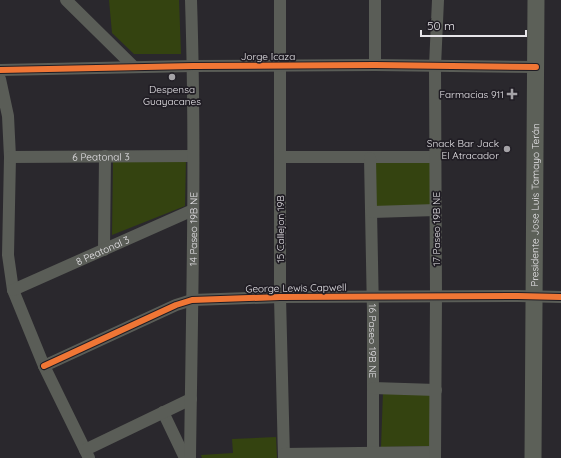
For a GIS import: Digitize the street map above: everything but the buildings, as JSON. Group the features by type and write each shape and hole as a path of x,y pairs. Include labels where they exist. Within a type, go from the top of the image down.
{"main road":[{"name":"Presidente Jose Luis Tamayo Terán","path":"533,458 536,0"}],"street":[{"path":"66,0 134,68"},
{"name":"14 Paseo 19B NE","path":"190,0 193,66 190,458"},
{"name":"15 Callejon 19B","path":"280,0 280,297 284,456"},
{"path":"375,0 375,65"},
{"name":"17 Paseo 19B NE","path":"435,455 435,66 438,0"},
{"name":"Jorge Icaza","path":"0,70 193,66 375,65 536,67"},
{"path":"0,79 8,116 10,157 4,257 13,290 44,366 87,454 163,412 191,399"},
{"path":"104,250 105,156"},
{"name":"6 Peatonal 3","path":"10,157 193,156"},
{"path":"280,157 436,157"},
{"name":"16 Paseo 19B NE","path":"370,158 373,297 372,451"},
{"name":"8 Peatonal 3","path":"13,290 193,210"},
{"path":"372,212 436,210"},
{"name":"George Lewis Capwell","path":"44,366 176,304 192,300 280,297 561,297"},
{"path":"373,388 436,390"},
{"path":"163,412 185,458"},
{"path":"284,456 372,451 435,455"}],"green space":[{"path":"109,0 179,0 181,54 134,54 112,33"},
{"path":"436,157 436,210 372,212 370,158"},
{"path":"186,159 185,206 112,235 113,161"},
{"path":"383,392 432,395 430,446 381,447"},
{"path":"276,437 277,458 202,458 201,455 233,453 232,439"}],"cycle path":[{"path":"0,70 193,66 375,65 536,67"},
{"path":"44,366 176,305 192,300 280,297 561,297"}],"place":[{"name":"Despensa Guayacanes","path":"172,77"},
{"name":"Farmacias 911","path":"512,94"},
{"name":"Snack Bar Jack El Atracador","path":"507,149"}]}
